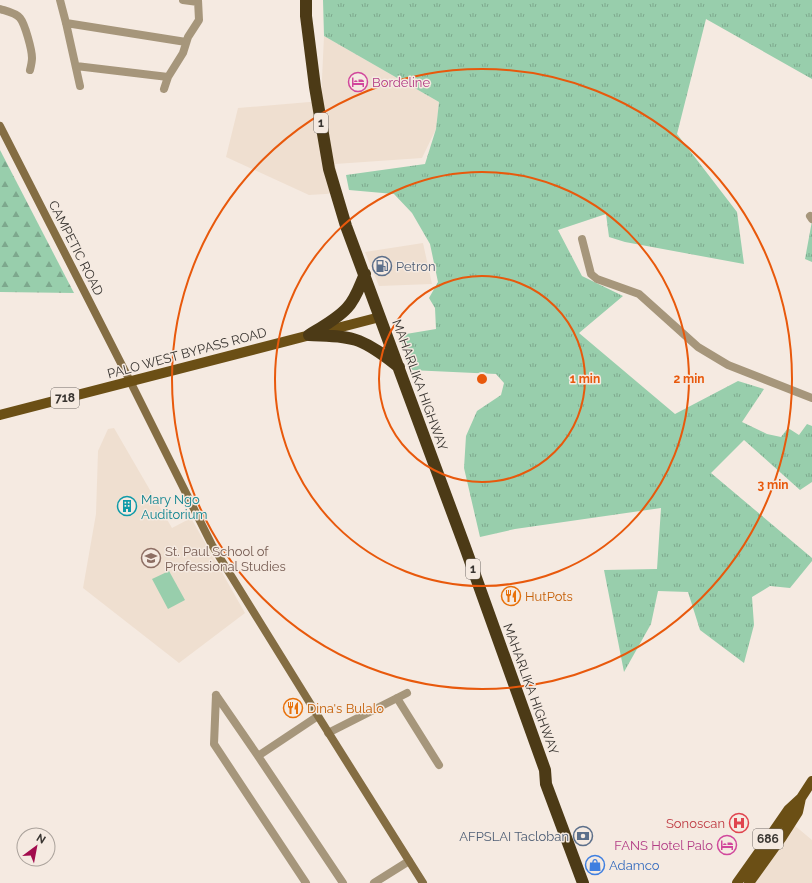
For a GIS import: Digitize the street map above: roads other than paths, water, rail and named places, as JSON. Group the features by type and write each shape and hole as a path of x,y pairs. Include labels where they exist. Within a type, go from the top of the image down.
{"highway":[{"name":"MAHARLIKA HIGHWAY","path":"306,0 306,16 315,87 329,169 346,226 468,555 545,770 552,782 589,883"},
{"path":"309,335 348,308 358,291 365,274"},
{"path":"309,335 341,337 360,341 378,350 399,367"},
{"name":"MAHARLIKA HIGHWAY","path":"545,770 546,784 583,883"}],"main road":[{"name":"PALO WEST BYPASS ROAD","path":"0,416 380,317"},
{"name":"686","path":"737,883 788,810 801,798 812,781"},
{"name":"686","path":"749,883 798,812 801,798"}],"street":[{"path":"60,0 80,86"},
{"path":"164,89 168,77 183,53 188,37 199,20 198,1 183,0"},
{"path":"0,9 20,18 24,26 31,52 32,60 30,70"},
{"path":"66,23 186,42"},
{"path":"76,66 168,77"},
{"name":"CAMPETIC ROAD","path":"0,126 212,545 423,883"},
{"path":"582,239 591,274 597,280 638,294 698,347 728,365 812,398"},
{"path":"328,733 407,693"},
{"path":"306,883 214,744 216,695 343,883"},
{"path":"396,698 439,765"},
{"path":"258,756 318,716"},
{"path":"374,883 409,860"}],"place":[{"name":"Bordeline","path":"358,82"},
{"name":"Petron","path":"382,266"},
{"name":"Mary Ngo Auditorium","path":"127,506"},
{"name":"St. Paul School of Professional Studies","path":"151,558"},
{"name":"HutPots","path":"511,596"},
{"name":"Dina's Bulalo","path":"293,708"},
{"name":"Sonoscan","path":"739,823"},
{"name":"AFPSLAI Tacloban","path":"583,836"},
{"name":"FANS Hotel Palo","path":"727,845"},
{"name":"Adamco","path":"595,865"}]}
